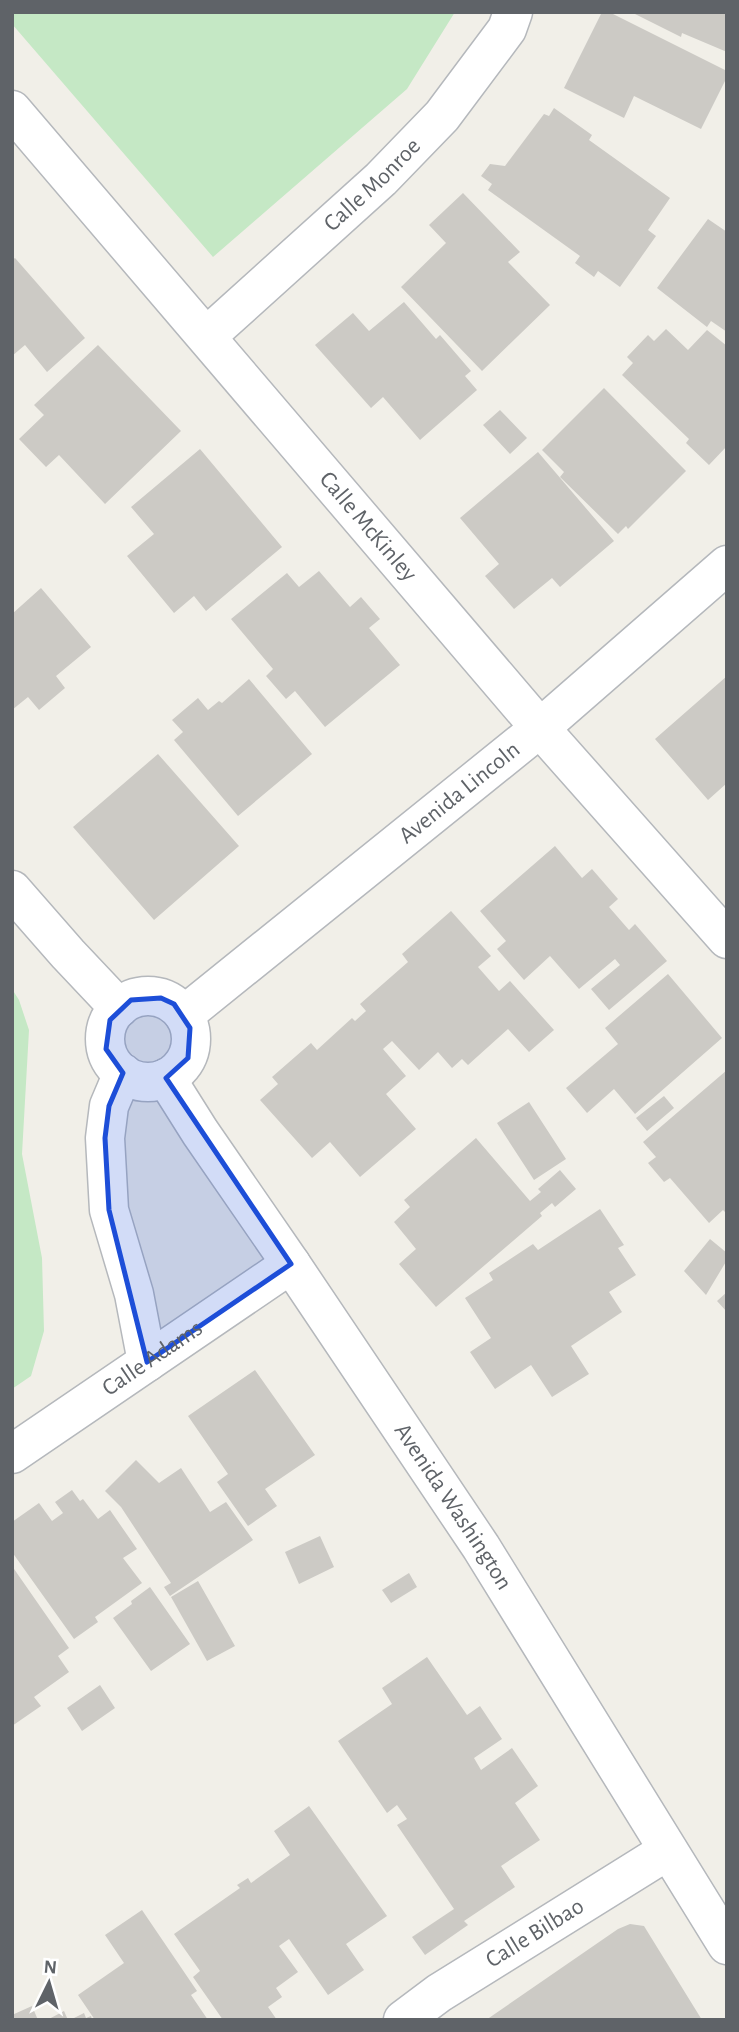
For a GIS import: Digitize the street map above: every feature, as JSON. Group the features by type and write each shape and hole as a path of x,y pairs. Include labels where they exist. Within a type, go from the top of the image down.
{"street":[{"name":"Calle Monroe","path":"207,336 381,179 442,116 507,29 513,12"},
{"name":"Calle McKinley","path":"12,110 540,729 727,939"},
{"name":"Avenida Lincoln","path":"184,1015 540,729 727,565"},
{"path":"12,890 119,1008"},
{"path":"146,996 161,998 174,1004 184,1015 190,1028 190,1051 178,1070 166,1078 136,1080 123,1073 112,1062 106,1049 110,1020 119,1008 131,1000 146,996"},
{"path":"123,1073 109,1106 105,1138 109,1210 134,1294 147,1362"},
{"name":"Avenida Washington","path":"166,1078 481,1547 727,1945"},
{"name":"Calle Adams","path":"12,1454 291,1264"},
{"name":"Calle Bilbao","path":"403,2020 439,1993 667,1851"}],"highlighted area":[{"path":"161,998 174,1004 190,1028 188,1058 166,1078 291,1264 147,1362 109,1210 105,1138 109,1106 123,1073 106,1049 110,1020 131,1000"}],"green space":[{"path":"12,12 455,12 407,89 213,257 12,24"},
{"path":"12,989 19,1000 29,1030 22,1154 42,1258 44,1331 31,1376 12,1389"}],"building":[{"path":"602,12 609,12 727,71 727,77 701,129 634,96 624,118 564,88"},
{"path":"631,12 722,12 727,15 727,52 682,33 681,37"},
{"path":"554,108 592,135 589,140 670,198 648,230 656,236 620,287 598,271 594,277 575,263 580,256 488,190 492,184 481,176 490,164 505,166 544,114 549,116"},
{"path":"463,193 520,252 508,262 550,305 482,371 401,287 446,243 429,225"},
{"path":"708,219 727,232 727,332 711,321 707,327 657,288"},
{"path":"15,258 85,338 47,372 25,345 12,356 12,260"},
{"path":"404,302 436,339 440,335 471,371 465,376 477,390 420,440 383,397 371,408 315,345 353,313 369,331"},
{"path":"666,329 688,350 707,330 727,346 727,446 709,465 686,443 689,439 622,375 633,363 627,357 648,335 654,341"},
{"path":"98,345 181,431 105,504 59,455 46,467 19,439 44,415 34,405"},
{"path":"604,388 686,471 628,529 626,526 618,534 560,477 564,472 542,450"},
{"path":"500,410 527,438 510,454 483,425"},
{"path":"200,449 282,547 206,611 194,596 174,613 127,556 154,534 131,507"},
{"path":"538,452 614,541 560,587 552,578 514,609 485,576 499,564 460,518"},
{"path":"319,571 350,607 361,597 380,619 369,628 400,665 325,727 295,691 286,699 266,676 273,669 231,619 287,573 299,587"},
{"path":"41,588 91,647 56,676 65,688 39,710 28,697 12,710 12,614"},
{"path":"727,676 727,783 708,800 655,739"},
{"path":"249,679 312,754 238,816 174,740 183,732 172,720 198,698 208,710 219,701 222,703"},
{"path":"158,754 239,846 154,920 73,827"},
{"path":"555,846 582,878 592,869 618,899 609,907 629,930 635,924 667,961 609,1010 591,989 620,965 615,959 579,989 550,956 524,980 497,949 506,941 480,911"},
{"path":"451,911 491,956 478,967 499,991 510,981 554,1030 529,1052 508,1029 468,1065 462,1059 452,1068 438,1052 419,1070 392,1041 383,1049 406,1076 386,1094 416,1129 360,1177 330,1142 312,1158 260,1100 278,1084 272,1077 311,1043 317,1050 352,1018 355,1021 366,1011 360,1004 408,962 402,954"},
{"path":"668,974 722,1038 635,1114 614,1089 587,1113 566,1088 618,1044 605,1028"},
{"path":"727,1070 727,1214 723,1210 709,1223 670,1178 664,1182 648,1163 656,1157 643,1142"},
{"path":"664,1096 674,1108 647,1131 636,1118"},
{"path":"529,1102 566,1159 534,1180 497,1123"},
{"path":"476,1138 530,1201 541,1192 538,1189 560,1170 576,1189 555,1207 552,1203 540,1213 542,1216 436,1307 399,1264 416,1249 394,1222 410,1207 404,1200"},
{"path":"600,1209 624,1245 618,1248 636,1275 609,1292 622,1312 571,1346 589,1374 552,1397 531,1365 495,1389 470,1352 491,1338 465,1298 493,1280 489,1273 533,1244 538,1250"},
{"path":"710,1239 727,1253 727,1260 706,1295 684,1271"},
{"path":"727,1292 727,1312 717,1301"},
{"path":"255,1370 315,1455 265,1489 277,1506 248,1526 217,1482 228,1474 188,1416"},
{"path":"136,1460 159,1483 181,1468 210,1512 226,1502 253,1540 170,1596 164,1587 171,1583 121,1507 105,1491"},
{"path":"72,1490 80,1501 83,1499 98,1519 110,1510 137,1549 123,1558 142,1583 95,1617 98,1622 74,1639 12,1552 12,1522 39,1503 52,1521 63,1513 55,1502"},
{"path":"320,1536 334,1567 299,1584 285,1552"},
{"path":"12,1566 69,1648 58,1656 69,1672 34,1697 41,1706 12,1726"},
{"path":"409,1573 417,1587 391,1603 382,1590"},
{"path":"198,1581 235,1646 207,1661 171,1597"},
{"path":"150,1587 190,1644 151,1671 113,1618"},
{"path":"427,1657 467,1715 480,1706 502,1739 474,1758 481,1770 512,1748 538,1786 515,1803 540,1840 501,1866 515,1887 464,1921 468,1925 425,1955 412,1937 454,1909 397,1825 407,1819 397,1805 387,1813 338,1741 392,1704 382,1688"},
{"path":"100,1685 115,1708 82,1731 67,1708"},
{"path":"309,1806 387,1916 346,1944 364,1970 328,1995 289,1939 279,1946 298,1972 276,1988 282,1997 268,2007 277,2020 223,2020 193,1977 200,1971 174,1934 240,1888 237,1885 248,1878 251,1883 290,1855 274,1831"},
{"path":"142,1910 197,1991 191,1995 208,2020 95,2020 78,1995 124,1963 105,1935"},
{"path":"630,1924 644,1926 702,2020 486,2020 618,1929"},
{"path":"32,2006 38,2020 12,2020 12,2015"},
{"path":"64,2011 68,2020 47,2020"},
{"path":"84,2013 86,2018 91,2016 92,2020 70,2020"}]}
